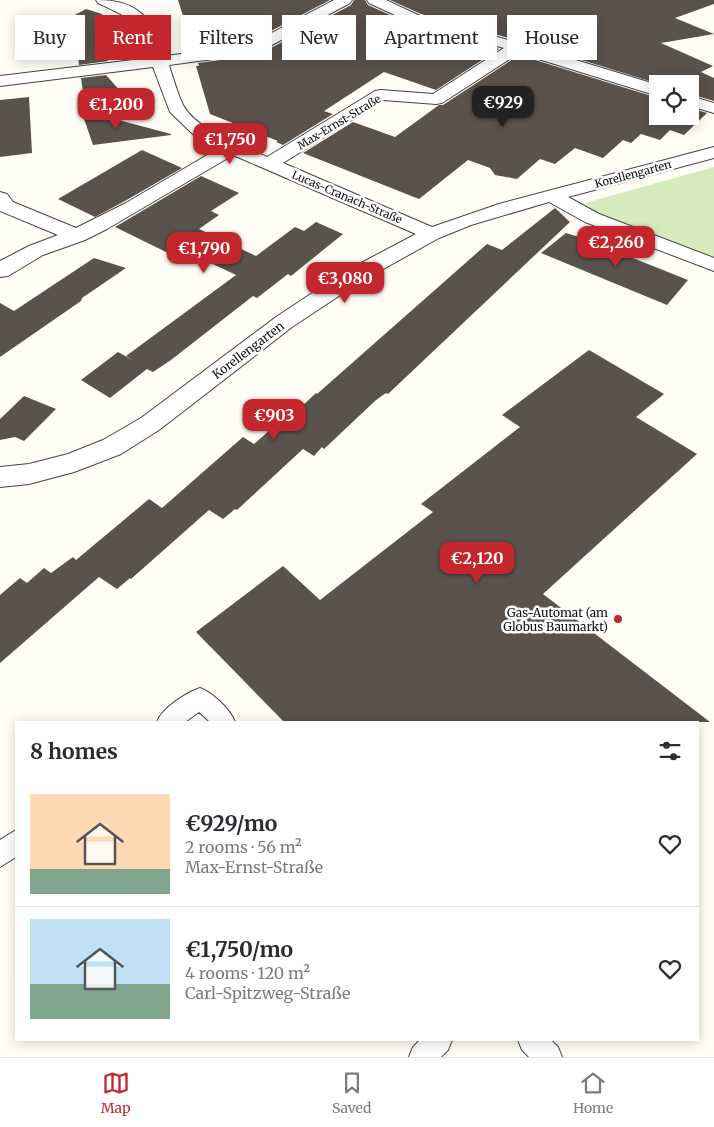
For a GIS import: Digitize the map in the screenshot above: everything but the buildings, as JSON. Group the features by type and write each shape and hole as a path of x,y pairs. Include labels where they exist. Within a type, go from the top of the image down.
{"street":[{"name":"Lucas-Cranach-Straße","path":"103,0 135,15 147,28 176,108 186,120 203,134 432,234"},
{"path":"0,81 251,50 345,0"},
{"path":"374,0 416,19 507,44"},
{"name":"Max-Ernst-Straße","path":"269,164 381,95 436,99 507,53"},
{"path":"559,60 649,88"},
{"path":"699,104 714,108"},
{"path":"0,271 9,264 44,246 78,236 105,222 232,148"},
{"name":"Korellengarten","path":"0,477 38,472 74,462 112,447 150,424 284,322 352,277 432,234 464,220 714,152"},
{"path":"552,196 592,218 714,265"},
{"path":"0,198 0,201 6,206 78,236"}],"lane":[{"path":"169,721 200,698 223,721"},
{"path":"0,855 15,843"},
{"path":"423,1057 437,1041"},
{"path":"533,1041 548,1057"}],"green space":[{"path":"714,167 714,261 601,217 585,203"}],"place":[{"name":"Gas-Automat (am Globus Baumarkt)","path":"618,619"}]}
